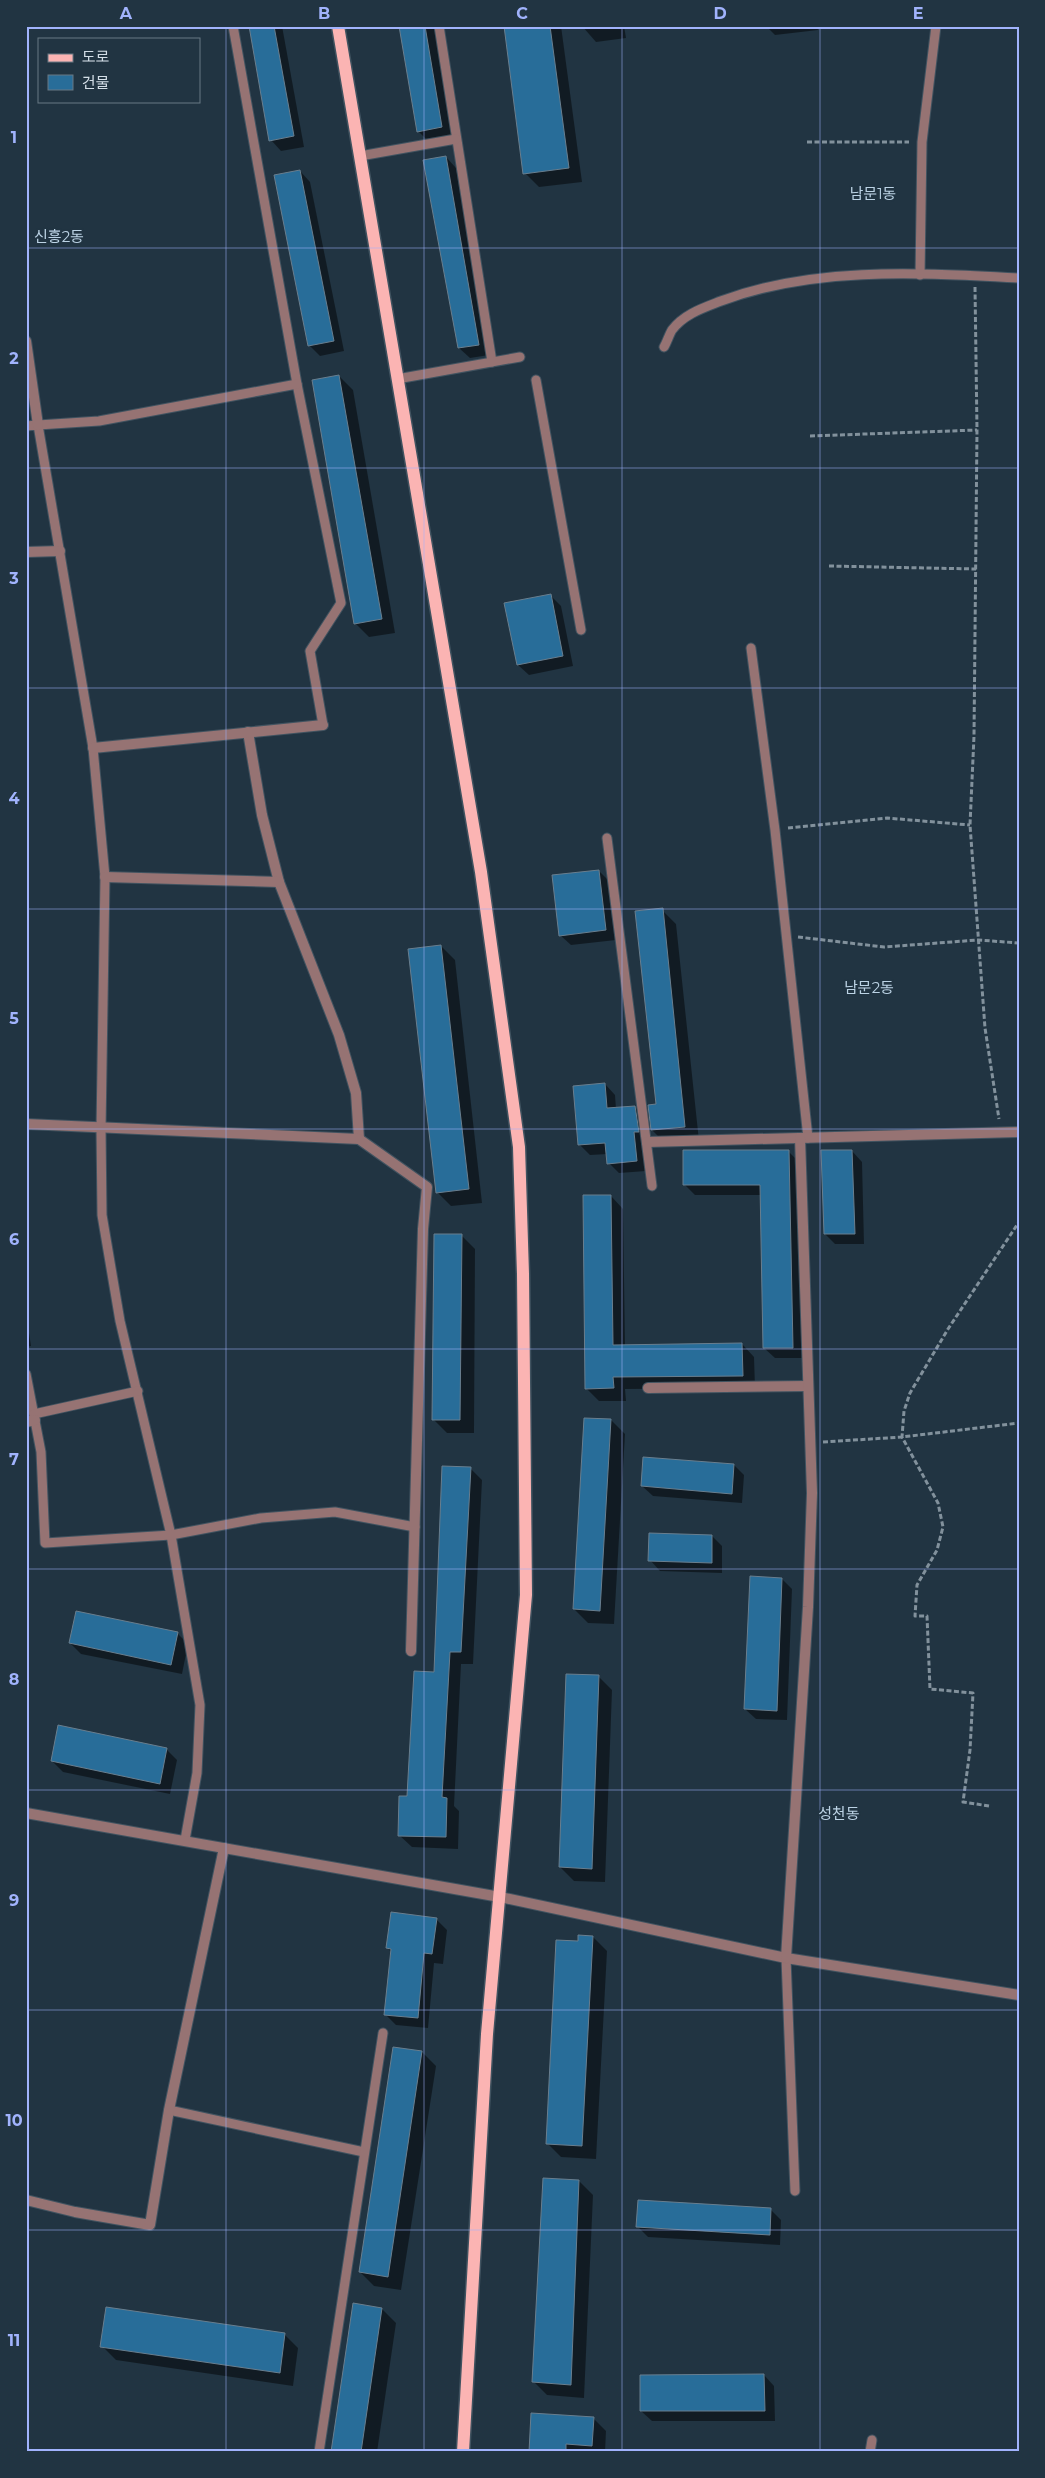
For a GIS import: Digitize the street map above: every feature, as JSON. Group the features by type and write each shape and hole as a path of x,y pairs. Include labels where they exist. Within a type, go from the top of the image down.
{"main road":[{"path":"338,26 481,872 519,1146 523,1274 526,1595 488,2034 463,2452"}],"street":[{"path":"26,341 38,425"},
{"path":"26,552 60,551"},
{"path":"93,748 324,725"},
{"path":"248,732 262,815 279,882 340,1035 356,1093 359,1139"},
{"path":"104,876 279,882"},
{"path":"26,1124 101,1129 333,1136 359,1139 427,1187 423,1229 411,1652"},
{"path":"647,1142 1019,1132"},
{"path":"786,1958 808,1607 812,1493 808,1386 804,1138"},
{"path":"648,1388 808,1386"},
{"path":"26,1812 500,1897 786,1958 1019,1995"},
{"path":"26,2200 150,2225 169,2110 224,1848"}],"lane":[{"path":"233,26 297,384 341,602 310,650 324,725"},
{"path":"439,26 492,362"},
{"path":"920,275 922,142 936,26"},
{"path":"360,156 456,139"},
{"path":"664,347 672,330 695,311 741,294 813,279 868,274 1019,278"},
{"path":"397,379 520,357"},
{"path":"536,380 581,630"},
{"path":"26,426 99,421 297,384"},
{"path":"38,425 93,748 104,876 101,1129 102,1215 120,1321 171,1535 200,1704 197,1773 185,1840"},
{"path":"751,648 775,830 804,1138"},
{"path":"607,838 652,1186"},
{"path":"26,1374 32,1419 41,1452 46,1543 171,1535 260,1518 335,1512 415,1527"},
{"path":"32,1419 138,1391"},
{"path":"786,1958 795,2191"},
{"path":"319,2452 382,2033"},
{"path":"169,2110 364,2152"},
{"path":"870,2452 872,2440"}],"path":[{"path":"808,142 922,142"},
{"path":"975,276 976,569 974,736 970,825 986,1028 1001,1132"},
{"path":"810,436 977,430"},
{"path":"829,566 976,569"},
{"path":"775,830 887,818 970,825"},
{"path":"785,937 813,938 884,947 978,940 1019,943"},
{"path":"989,1806 963,1802 970,1750 973,1692 930,1688 927,1616 915,1616 917,1585 940,1541 942,1515 902,1437 904,1411 910,1393 948,1329 1019,1222"},
{"path":"810,1442 902,1437 1019,1423"}],"building":[{"path":"249,26 274,26 294,136 269,141"},
{"path":"399,26 425,26 442,127 417,132"},
{"path":"504,26 550,26 569,168 523,174"},
{"path":"446,156 479,345 458,348 423,160"},
{"path":"300,170 334,341 308,346 274,175"},
{"path":"339,375 382,619 354,624 312,380"},
{"path":"551,594 563,656 517,665 504,603"},
{"path":"599,870 606,930 559,936 552,875"},
{"path":"663,908 685,1127 651,1130 648,1105 656,1104 635,911"},
{"path":"441,945 469,1189 436,1193 408,949"},
{"path":"605,1083 607,1108 635,1106 639,1132 634,1132 637,1161 607,1164 605,1143 578,1145 573,1086"},
{"path":"683,1150 789,1150 793,1348 763,1348 760,1185 683,1185"},
{"path":"821,1150 852,1150 855,1234 824,1234"},
{"path":"583,1195 611,1195 613,1345 742,1343 743,1376 613,1377 614,1388 585,1389"},
{"path":"434,1234 462,1234 460,1420 432,1420"},
{"path":"584,1418 611,1419 600,1611 573,1609"},
{"path":"643,1457 734,1464 732,1494 641,1486"},
{"path":"442,1466 471,1467 461,1652 450,1652 442,1797 447,1798 446,1837 398,1836 399,1796 407,1796 414,1671 434,1672"},
{"path":"649,1533 712,1535 712,1563 648,1561"},
{"path":"750,1576 782,1578 777,1711 744,1709"},
{"path":"76,1611 178,1632 171,1665 69,1643"},
{"path":"566,1674 599,1675 592,1869 559,1867"},
{"path":"58,1725 167,1748 160,1784 51,1761"},
{"path":"391,1912 437,1918 432,1954 424,1953 418,2018 384,2015 391,1949 386,1948"},
{"path":"578,1935 593,1936 582,2146 546,2144 556,1940 578,1941"},
{"path":"393,2047 422,2051 388,2277 359,2272"},
{"path":"543,2178 579,2180 571,2385 532,2382"},
{"path":"638,2200 771,2208 770,2235 636,2227"},
{"path":"353,2303 382,2308 361,2452 331,2452"},
{"path":"106,2307 285,2333 280,2373 100,2347"},
{"path":"764,2374 765,2411 640,2411 640,2375"},
{"path":"531,2413 594,2417 592,2446 566,2444 566,2452 529,2452"}],"district":[{"name":"남문1동","path":"873,193"},
{"name":"신흥2동","path":"59,236"},
{"name":"남문2동","path":"869,987"},
{"name":"성천동","path":"839,1813"}]}
